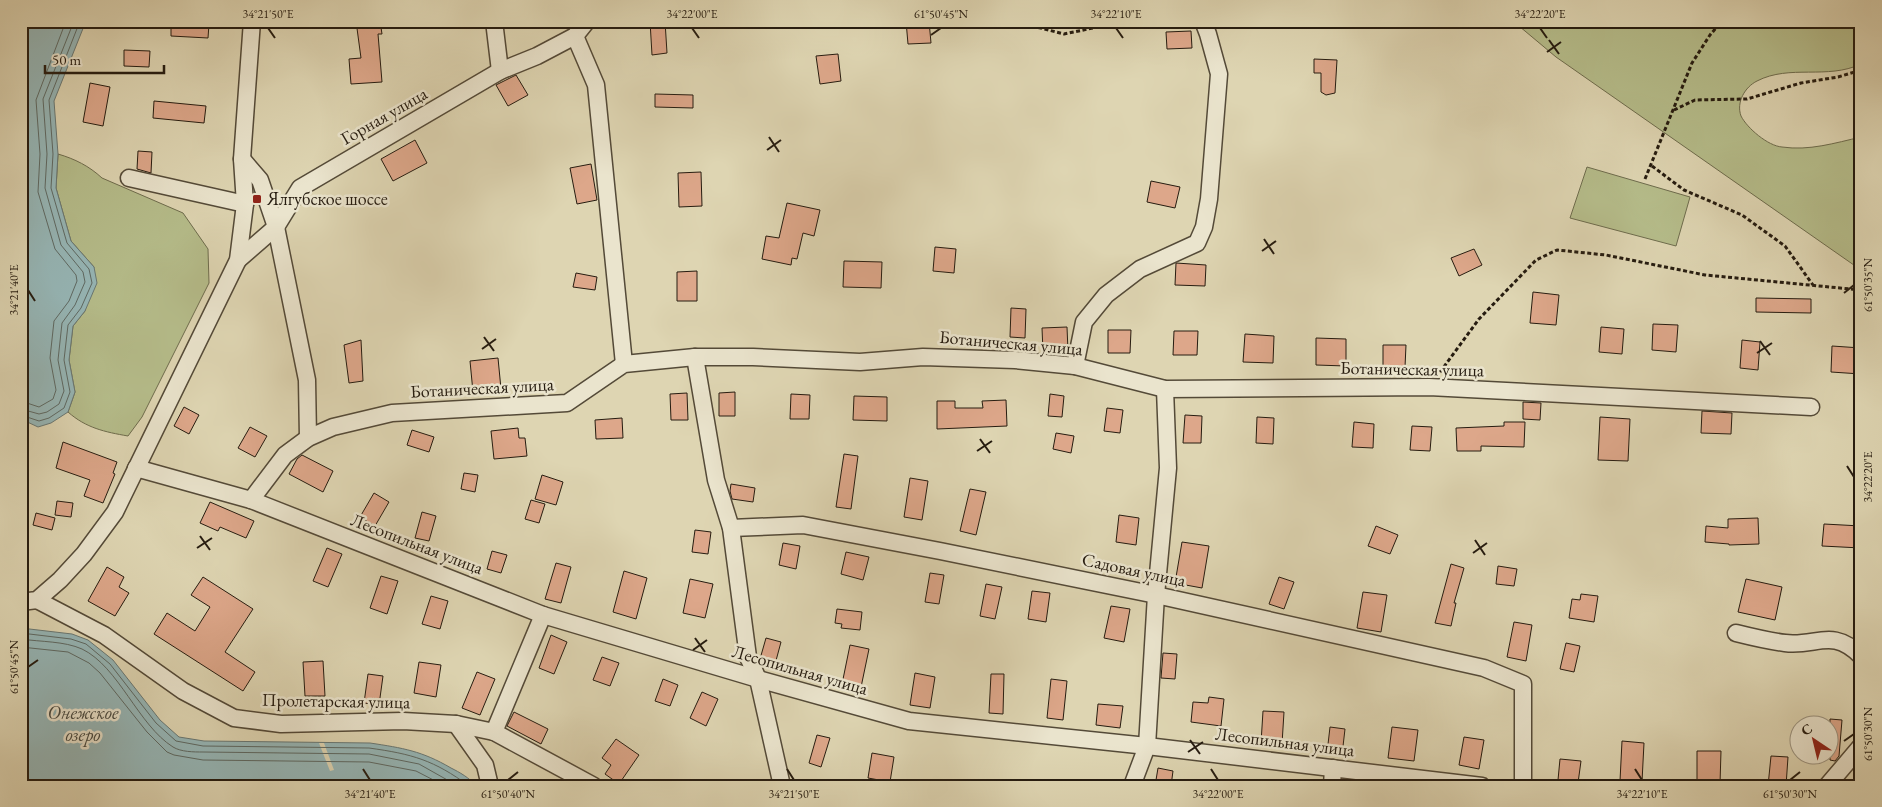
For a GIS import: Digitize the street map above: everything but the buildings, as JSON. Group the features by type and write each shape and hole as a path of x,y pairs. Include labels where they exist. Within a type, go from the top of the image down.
{"street":[{"path":"29,601 60,580 84,554 115,512 238,260 245,204 242,159 252,21"},
{"path":"494,21 500,71"},
{"name":"Горная улица","path":"238,260 276,227 300,188 500,71 537,56 575,36 587,21"},
{"path":"1075,366 1084,322 1106,295 1140,269 1197,243 1204,227 1209,199 1219,74 1203,21"},
{"path":"575,36 596,85 624,364"},
{"path":"242,159 260,180 276,227 307,380 308,438"},
{"path":"129,178 245,204"},
{"name":"Ботаническая улица","path":"251,500 284,455 308,438 333,427 392,413 567,403 624,364 695,357 753,357 860,362 923,356 1015,360 1075,366 1166,389 1429,387 1811,407"},
{"path":"695,357 716,480 732,528 748,657 758,680 782,786"},
{"path":"1132,786 1147,746 1156,595 1168,468 1166,389"},
{"name":"Лесопильная улица","path":"136,468 251,500 543,615 758,680 909,721 1147,746 1482,786"},
{"name":"Садовая улица","path":"732,528 803,525 940,550 1156,595 1484,668 1522,684 1523,786"},
{"name":"Пролетарская улица","path":"29,601 104,635 183,691 234,718 281,724 403,721 456,724 494,732 594,786"},
{"path":"494,732 543,615"},
{"path":"1736,633 1787,644 1836,639 1855,650 1861,656"},
{"path":"456,724 484,765 490,786"},
{"path":"1827,786 1861,746"},
{"path":"1332,786 1333,768"}],"path":[{"path":"1013,21 1064,34 1127,21"},
{"path":"1645,179 1652,166 1692,63 1710,35 1722,21"},
{"path":"1674,110 1694,100 1747,99 1801,83 1838,77 1861,70"},
{"path":"1652,166 1684,190 1742,215 1785,246 1814,285"},
{"path":"1429,387 1479,319 1536,260 1557,250 1606,255 1705,275 1861,290"}],"green space":[{"path":"1513,21 1861,21 1861,64 1835,71 1782,73 1757,81 1745,91 1741,100 1740,111 1744,121 1758,136 1776,146 1792,148 1812,147 1861,137 1861,270 1556,57"},
{"path":"58,154 82,163 102,178 183,213 208,249 209,283 142,417 128,436 96,428 82,422 68,412 75,392 69,360 73,326 85,311 94,267 71,241 56,188"},
{"path":"1587,167 1690,197 1676,246 1570,218"}],"water":[{"path":"21,21 86,21 54,101 58,154 56,188 71,241 94,267 97,283 85,311 73,326 69,360 75,392 68,412 51,423 38,427 21,419"},
{"name":"Онежское озеро","path":"21,628 72,634 88,640 113,660 160,720 179,737 204,741 370,743 412,751 441,762 461,773 476,786 21,786"}],"pier":[{"path":"319,743 324,743 334,770 330,771"}],"place":[{"name":"Ялгубское шоссе","path":"257,199"}]}
